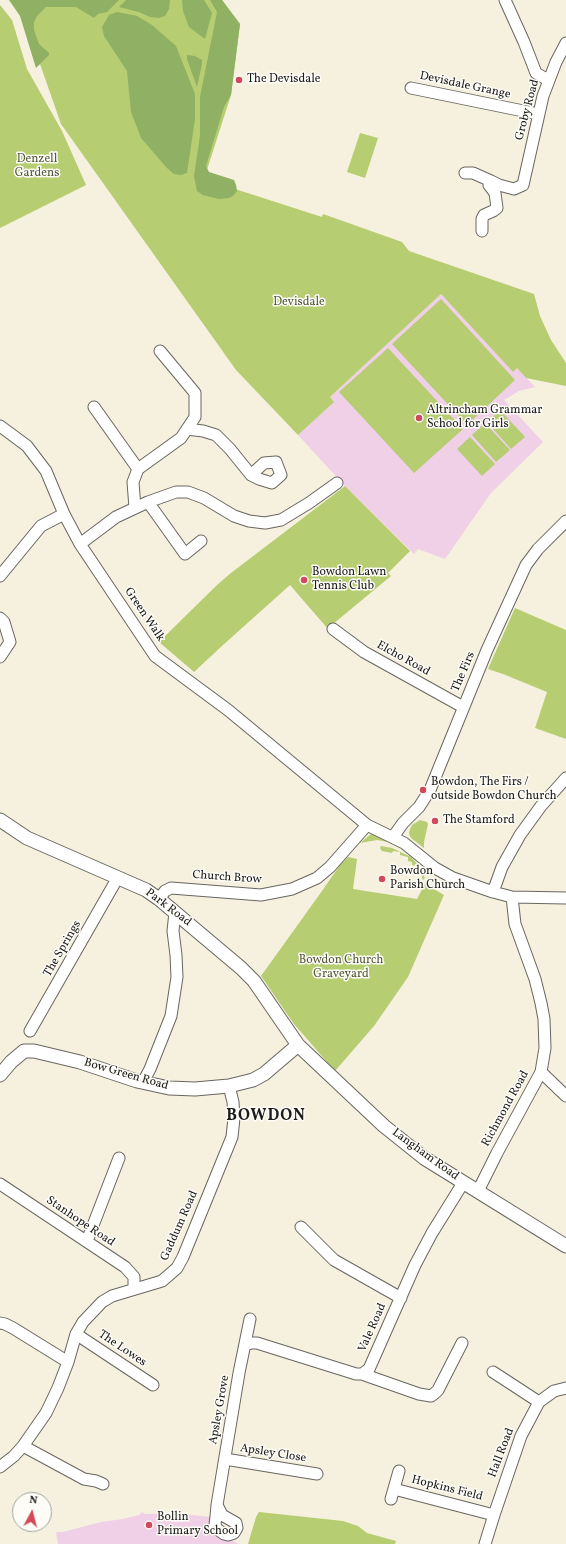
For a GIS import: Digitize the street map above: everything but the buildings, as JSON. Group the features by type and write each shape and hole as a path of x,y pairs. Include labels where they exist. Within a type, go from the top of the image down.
{"main road":[{"name":"Park Road","path":"0,820 26,838 146,890 159,899 242,968 254,981 298,1045"},
{"name":"Bow Green Road","path":"0,1075 10,1062 24,1051 34,1051 80,1062 143,1082 169,1088 195,1089 229,1086 253,1080 264,1074 298,1045"},
{"name":"Langham Road","path":"298,1045 384,1126 424,1158 566,1246"}],"street":[{"path":"505,0 536,73 548,80"},
{"name":"Groby Road","path":"491,181 514,189 523,185 538,114 548,80 566,43"},
{"name":"Devisdale Grange","path":"411,88 538,114"},
{"path":"465,173 473,173 491,181 489,185 495,192 496,208 494,211 484,215 482,219 482,231"},
{"path":"136,508 133,482 138,469 181,438 195,417 195,393 160,351"},
{"path":"94,407 138,469"},
{"name":"Green Walk","path":"0,426 27,446 46,471 64,514 80,544 155,656 228,710 367,825 393,837 417,853 435,868 453,878 512,897 566,898"},
{"path":"187,429 203,431 216,435 230,449 251,475"},
{"path":"80,544 116,517 148,502 176,492 188,492 204,498 234,516 249,521 265,523 281,520 309,503 337,483"},
{"path":"148,502 185,554 201,541"},
{"path":"0,576 41,526 64,514"},
{"name":"The Firs","path":"393,837 403,823 419,807 430,790 463,707 526,565 538,549 566,521"},
{"path":"0,618 4,622 10,642 0,657"},
{"name":"Elcho Road","path":"333,629 364,652 463,707"},
{"path":"493,892 502,867 520,835 566,778"},
{"path":"554,791 566,794"},
{"name":"Church Brow","path":"159,899 165,891 171,888 261,895 292,889 317,878 330,868 367,825"},
{"name":"The Springs","path":"30,1032 118,879"},
{"name":"Richmond Road","path":"478,1191 541,1072 545,1048 543,1010 535,979 515,924 512,897"},
{"path":"143,1082 150,1069 171,1016 177,977 173,931 175,912"},
{"path":"541,1072 566,1096"},
{"name":"Gaddum Road","path":"0,1467 14,1456 23,1446 46,1413 68,1362 76,1334 83,1322 102,1302 112,1296 162,1281 177,1268 184,1257 232,1137 234,1118 233,1102 229,1086"},
{"path":"87,1242 119,1158"},
{"name":"Vale Road","path":"362,1374 369,1369 432,1233 463,1183"},
{"name":"Stanhope Road","path":"0,1184 125,1267 134,1278 134,1289"},
{"path":"301,1227 334,1260 401,1298"},
{"name":"Apsley Grove","path":"217,1505 250,1320"},
{"path":"0,1323 13,1328 68,1362"},
{"name":"The Lowes","path":"76,1334 153,1385"},
{"path":"246,1345 257,1343 356,1374 362,1374 419,1394 430,1396 435,1394 438,1390 462,1343"},
{"path":"493,1372 539,1402"},
{"name":"Hall Road","path":"485,1544 521,1436 539,1402 554,1391 566,1388"},
{"path":"23,1446 84,1478 104,1484"},
{"name":"Apsley Close","path":"225,1459 317,1474"},
{"name":"Hopkins Field","path":"399,1471 392,1494 494,1515"}],"shaded area":[{"name":"Altrincham Grammar School for Girls","path":"441,294 513,372 517,368 535,387 519,391 504,400 543,442 491,493 445,559 418,549 414,554 345,486 298,435 333,402 330,397"},
{"name":"Bollin Primary School","path":"142,1512 145,1514 173,1513 211,1517 208,1529 239,1544 58,1544 56,1532 63,1532 101,1522 123,1519 139,1515"}],"green space":[{"path":"9,0 119,0 107,12 98,14 94,18 76,7 46,7 37,16 34,22 34,30 39,44 49,53 49,55 36,68 20,16"},
{"name":"Devisdale","path":"13,0 222,0 240,24 231,95 204,179 322,217 323,214 402,242 409,251 534,294 540,316 551,340 566,363 566,386 526,378 517,368 513,372 441,294 330,397 334,402 298,435 236,370 61,124 24,14"},
{"path":"126,0 170,0 169,9 165,16 159,18 150,17 139,12 119,7"},
{"path":"182,0 204,0 212,13 205,39 189,27 183,11"},
{"path":"210,0 222,0 240,24 231,95 224,107 206,166 209,172 234,180 237,191 229,198 219,199 203,195 197,191 194,176 200,136 200,97 217,12"},
{"name":"Denzell Gardens","path":"0,5 12,20 27,69 62,131 86,185 0,228"},
{"path":"117,12 137,16 152,25 176,46 195,94 195,119 187,173 181,175 174,174 141,138 131,112 127,71 104,36 102,27 109,15"},
{"path":"187,55 195,56 202,60 197,87 187,59"},
{"path":"360,133 378,138 365,178 347,172"},
{"path":"441,299 515,380 467,425 392,344"},
{"path":"388,348 463,429 414,473 339,392"},
{"path":"500,410 525,437 511,449 487,422"},
{"path":"485,423 510,450 496,462 472,435"},
{"path":"470,437 495,464 482,476 457,449"},
{"name":"Bowdon Lawn Tennis Club","path":"345,486 410,551 388,573 391,576 328,629 290,585 194,672 159,642 231,573"},
{"path":"515,608 566,630 566,739 535,728 547,692 488,669"},
{"path":"420,820 427,822 428,824 424,848 411,838 409,834 412,825"},
{"path":"371,834 375,834 394,843 377,840 360,843"},
{"path":"381,846 392,848 411,857 419,866 425,878 423,880 421,874 416,869 417,866 412,865 412,862 408,861 408,857 400,855 400,852 393,851 392,853 382,851 380,848"},
{"name":"Bowdon Church Graveyard","path":"348,857 357,859 353,889 417,899 426,882 427,885 444,895 408,977 374,1026 335,1071 294,1024 261,976 340,865"},
{"path":"259,1512 343,1521 358,1526 367,1533 396,1541 395,1544 248,1544 256,1517"}],"place":[{"name":"The Devisdale","path":"239,80"},
{"name":"Altrincham Grammar School for Girls","path":"419,418"},
{"name":"Bowdon Lawn Tennis Club","path":"304,580"},
{"name":"Bowdon, The Firs / outside Bowdon Church","path":"423,790"},
{"name":"The Stamford","path":"435,821"},
{"name":"Bowdon Parish Church","path":"382,879"},
{"name":"Bollin Primary School","path":"149,1525"}],"district":[{"name":"BOWDON","path":"266,1117"}]}
